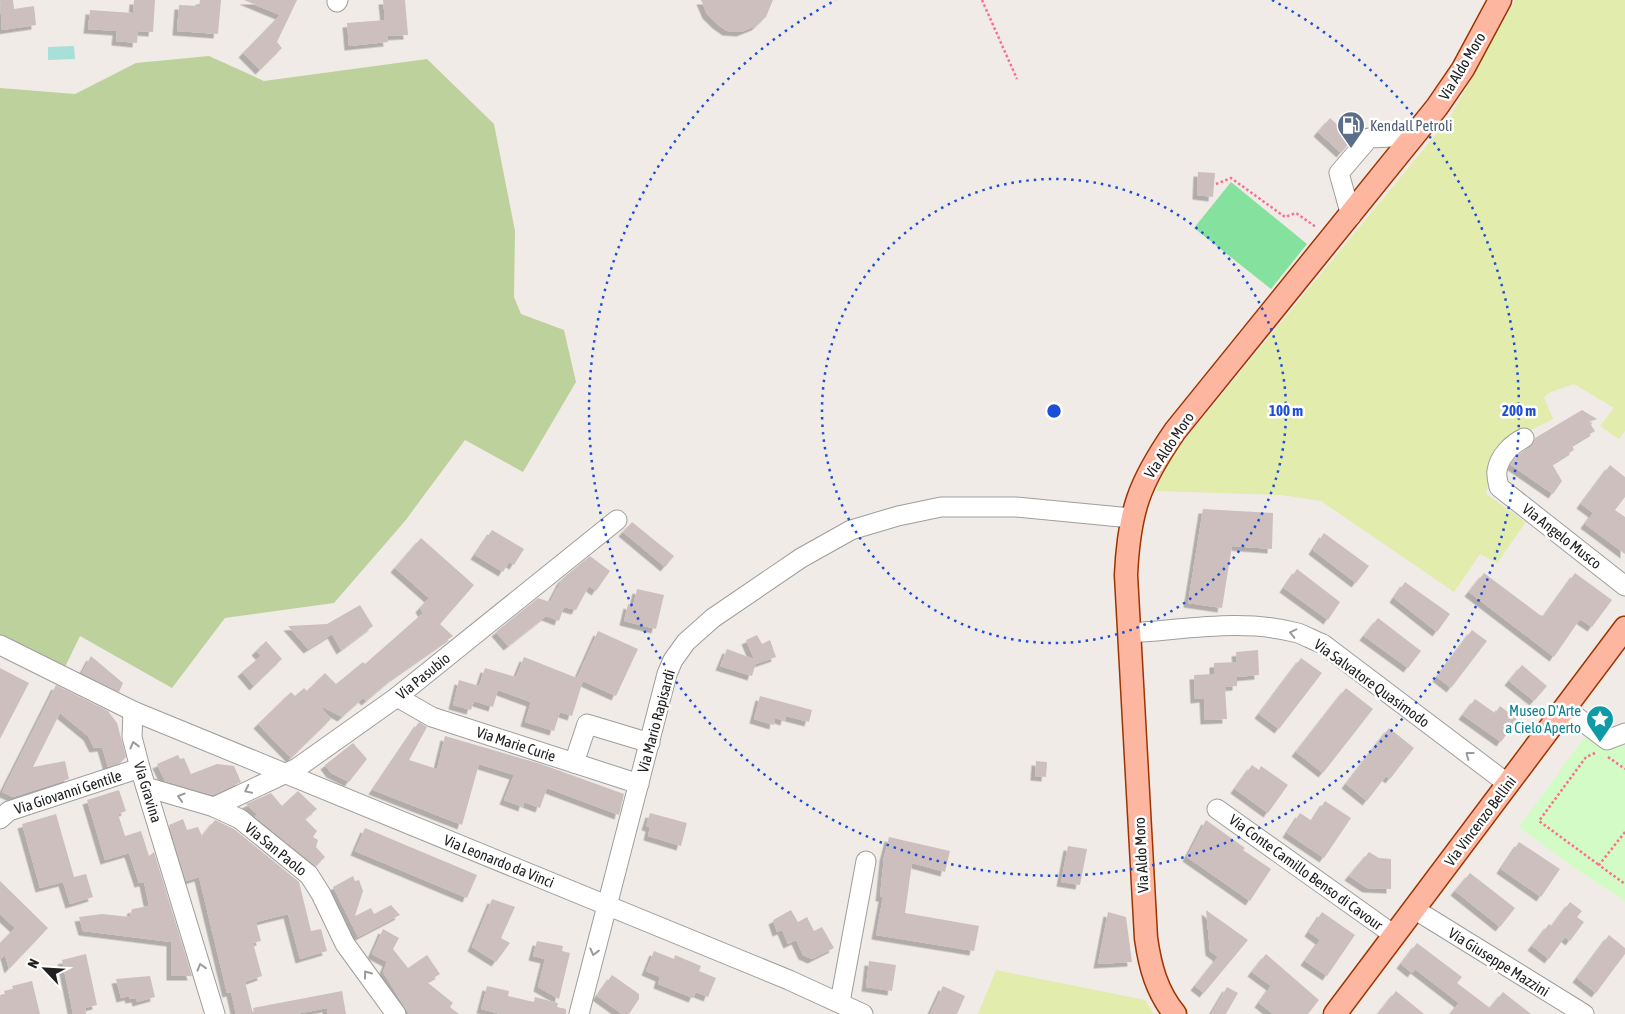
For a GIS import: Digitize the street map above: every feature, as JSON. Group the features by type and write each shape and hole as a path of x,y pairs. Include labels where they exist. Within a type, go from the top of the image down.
{"main road":[{"name":"Via Aldo Moro","path":"1175,1014 1164,1001 1153,974 1146,938 1126,575 1131,518 1144,480 1176,431 1437,108 1462,69 1500,0"},
{"name":"Via Vincenzo Bellini","path":"1335,1014 1625,628"}],"street":[{"path":"1351,216 1339,173 1369,138 1414,136"},
{"name":"Via Angelo Musco","path":"1524,438 1511,445 1504,456 1497,471 1499,487 1625,586"},
{"name":"Via Mario Rapisardi","path":"579,1014 667,674 673,660 686,642 712,618 801,558 851,530 898,516 941,507 1016,507 1131,518"},
{"name":"Via Pasubio","path":"214,807 297,768 397,697 617,520"},
{"name":"Via Salvatore Quasimodo","path":"1129,633 1232,626 1264,627 1298,633 1323,644 1508,784"},
{"path":"0,645 133,711"},
{"name":"Via Marie Curie","path":"397,697 432,717 639,784"},
{"path":"1565,708 1607,740 1625,733"},
{"name":"Via Gravina","path":"133,711 132,737 140,768 215,1014"},
{"name":"Via Leonardo da Vinci","path":"133,711 840,1002 863,1014"},
{"path":"574,763 586,724 650,743"},
{"name":"Via Giovanni Gentile","path":"0,819 9,811 140,768"},
{"name":"Via San Paolo","path":"146,786 214,807 240,819 309,875 321,894 345,944 396,1014"},
{"name":"Via Conte Camillo Benso di Cavour","path":"1217,809 1394,936"},
{"path":"840,1002 866,861"},
{"name":"Via Giuseppe Mazzini","path":"1414,909 1584,1014"}],"path":[{"path":"982,0 1017,79"},
{"path":"1216,184 1230,178 1285,217 1296,213 1319,230"},
{"path":"1599,750 1586,757 1539,821 1625,884"},
{"path":"1599,865 1625,832"}],"green space":[{"path":"1515,0 1625,0 1625,431 1619,439 1600,426 1614,408 1574,384 1551,392 1544,397 1553,419 1507,442 1493,459 1486,494 1526,522 1497,563 1480,554 1454,592 1321,501 1281,495 1156,491 1168,462 1181,444 1450,117"},
{"path":"209,56 264,81 427,59 494,124 515,231 514,297 521,314 564,330 576,382 523,472 465,440 405,521 334,603 225,618 172,688 80,636 64,669 0,636 0,88 75,94 136,63"},
{"path":"1231,182 1307,244 1271,289 1194,228"},
{"path":"1597,720 1608,728 1625,723 1625,901 1576,869 1519,827"},
{"path":"996,970 1145,1000 1154,1014 978,1014"}],"water":[{"path":"74,46 75,59 48,60 48,47"}],"building":[{"path":"0,0 13,0 14,9 34,6 36,25 2,30"},
{"path":"134,0 155,0 153,32 138,31 137,43 116,41 117,31 88,29 90,10 133,13"},
{"path":"200,0 221,0 218,34 177,31 179,5 199,6"},
{"path":"244,0 297,0 277,42 282,48 260,70 243,53 280,15"},
{"path":"383,0 405,0 408,35 387,36 388,42 349,46 347,23 385,20"},
{"path":"701,0 773,0 766,17 756,26 741,32 727,31 717,24 707,14"},
{"path":"1330,118 1345,132 1347,128 1356,135 1341,153 1318,132"},
{"path":"1198,172 1215,173 1213,197 1197,195"},
{"path":"1582,410 1597,419 1589,422 1595,431 1572,445 1574,450 1552,464 1562,481 1553,494 1511,465 1518,455 1533,444 1535,438"},
{"path":"1610,465 1625,477 1625,497 1615,510 1625,517 1625,554 1585,524 1593,513 1581,504"},
{"path":"1203,509 1273,513 1272,549 1232,546 1222,608 1188,603"},
{"path":"632,522 674,556 665,567 623,532"},
{"path":"492,530 524,549 514,565 509,562 503,572 475,555"},
{"path":"1324,533 1369,566 1356,583 1313,550"},
{"path":"421,538 474,585 440,624 453,636 393,678 366,701 363,698 342,717 319,705 331,719 291,758 258,724 291,692 295,696 304,688 307,691 325,673 336,684 363,662 365,664 423,613 420,608 429,598 395,568"},
{"path":"590,556 610,571 596,591 589,586 576,610 564,607 559,621 546,616 508,646 496,632 538,598 550,602 562,579"},
{"path":"1297,569 1340,602 1328,620 1284,588"},
{"path":"1484,573 1540,615 1544,616 1575,573 1612,600 1592,627 1580,619 1554,657 1469,592"},
{"path":"1405,582 1450,614 1437,632 1394,598"},
{"path":"637,589 664,595 656,629 624,621 628,604 633,606"},
{"path":"360,605 373,626 341,650 332,634 308,649 288,626 327,624"},
{"path":"1378,618 1421,651 1408,668 1364,636"},
{"path":"1472,630 1487,641 1451,688 1437,677"},
{"path":"598,631 638,649 616,696 583,681 572,716 560,712 554,731 525,722 531,702 498,690 493,707 474,701 471,710 453,705 459,680 479,686 485,668 516,677 524,657 577,678"},
{"path":"757,635 762,644 770,640 776,657 756,663 752,676 720,666 727,649 754,659 746,640"},
{"path":"266,641 282,659 254,686 242,672 261,656 256,651"},
{"path":"1258,650 1259,675 1237,677 1237,686 1225,687 1227,719 1205,720 1204,698 1195,699 1194,675 1214,674 1214,663 1237,662 1236,652"},
{"path":"91,656 123,683 119,692 82,673"},
{"path":"1301,658 1322,673 1279,729 1259,714"},
{"path":"1522,665 1547,686 1534,701 1509,681"},
{"path":"0,668 29,683 0,739"},
{"path":"56,685 108,711 117,723 126,757 120,763 108,767 102,747 94,748 88,736 60,713 33,767 65,761 69,779 13,797 2,792"},
{"path":"1346,688 1373,709 1323,773 1296,752"},
{"path":"760,696 812,710 809,722 786,716 785,721 775,718 774,725 754,719"},
{"path":"1475,699 1495,713 1500,706 1517,719 1501,742 1463,715"},
{"path":"419,722 427,727 409,760 437,769 445,736 541,764 624,794 619,815 547,788 540,808 524,802 523,807 504,800 514,775 479,764 462,825 373,790"},
{"path":"1389,728 1414,748 1390,779 1386,776 1367,801 1346,784"},
{"path":"353,743 367,759 349,782 331,773 325,765"},
{"path":"178,755 180,759 184,758 191,774 217,764 234,766 241,782 213,795 165,781 157,764"},
{"path":"1036,761 1047,762 1046,777 1035,776"},
{"path":"1252,765 1259,770 1261,766 1288,785 1268,813 1235,789"},
{"path":"119,790 126,811 118,814 125,836 141,831 149,856 154,852 192,976 171,976 171,942 83,931 79,917 102,914 130,917 132,909 149,906 144,882 139,883 129,853 105,860 87,800"},
{"path":"298,791 317,809 305,819 317,831 313,837 318,840 316,847 325,857 316,866 255,817 257,814 246,804 271,793 282,806"},
{"path":"1325,801 1351,818 1324,858 1287,833 1300,813 1312,821"},
{"path":"650,813 687,823 681,846 648,836 650,827 646,826"},
{"path":"56,814 74,877 86,874 93,897 70,904 63,882 40,888 22,824"},
{"path":"183,819 187,830 198,827 202,836 215,820 234,829 299,882 311,931 321,929 327,951 300,959 288,914 256,922 261,941 253,943 262,976 245,982 253,1014 236,1014 231,992 227,993 199,877 186,881 169,825"},
{"path":"1206,820 1245,848 1243,850 1271,869 1250,901 1187,857"},
{"path":"365,828 477,875 467,898 355,851"},
{"path":"889,837 950,851 945,872 912,863 905,913 979,926 974,951 876,935 883,897 880,897 884,857"},
{"path":"1519,842 1560,869 1541,897 1501,869"},
{"path":"1068,846 1087,849 1080,885 1061,882"},
{"path":"1369,852 1379,858 1391,859 1391,889 1367,888 1349,876"},
{"path":"1470,873 1515,908 1500,927 1455,891"},
{"path":"353,876 355,881 359,880 363,891 355,916 371,908 374,914 391,905 400,915 358,937 333,887"},
{"path":"0,881 48,928 9,969 5,955 0,960 0,943 15,928 0,914"},
{"path":"492,899 515,907 501,938 510,943 496,962 472,947"},
{"path":"1570,902 1582,911 1577,917 1584,922 1570,941 1565,937 1549,959 1532,946 1549,924 1552,926"},
{"path":"791,910 798,922 807,917 814,931 822,927 834,948 812,959 803,955 796,940 788,944 782,930 777,932 773,920"},
{"path":"1206,910 1248,940 1204,993 1195,986 1218,957 1210,951"},
{"path":"1108,912 1126,917 1132,962 1098,964"},
{"path":"1322,912 1355,935 1327,976 1305,961 1320,940 1309,932"},
{"path":"383,929 399,938 393,949 408,968 427,955 440,974 427,982 453,1003 450,1007 459,1014 409,1014 383,972 387,962 372,954"},
{"path":"1609,935 1625,948 1625,954 1596,993 1577,978"},
{"path":"537,941 563,946 562,951 570,953 559,999 538,987 545,959 533,956"},
{"path":"1417,943 1462,977 1457,983 1490,1008 1503,992 1531,1014 1450,1014 1459,1003 1415,969 1412,973 1401,964"},
{"path":"654,951 674,959 675,955 701,966 699,971 716,978 708,997 696,992 693,998 658,984 660,977 646,971"},
{"path":"86,954 97,1005 85,1008 86,1014 73,1014 62,960"},
{"path":"1266,954 1319,1000 1308,1014 1273,1014 1259,1003 1271,986 1252,972"},
{"path":"869,961 896,965 892,991 866,987"},
{"path":"612,975 639,994 639,999 629,1014 622,1014 597,996"},
{"path":"150,976 155,997 137,1002 136,998 130,999 129,996 121,998 116,979"},
{"path":"32,981 40,1014 0,1014 0,997 5,996 4,991 13,989 12,986"},
{"path":"487,986 509,991 508,996 534,1002 535,997 558,1003 557,1007 566,1009 566,1014 501,1014 481,1009"},
{"path":"943,986 965,996 957,1014 930,1014"},
{"path":"1227,987 1238,993 1226,1014 1211,1014"},
{"path":"342,991 346,1014 328,1014 327,1008 296,1014 254,1014 253,1008"},
{"path":"1396,991 1424,1014 1378,1014"}],"place":[{"name":"Kendall Petroli","path":"1351,149"},
{"name":"Museo D'Arte a Cielo Aperto","path":"1600,743"}]}
